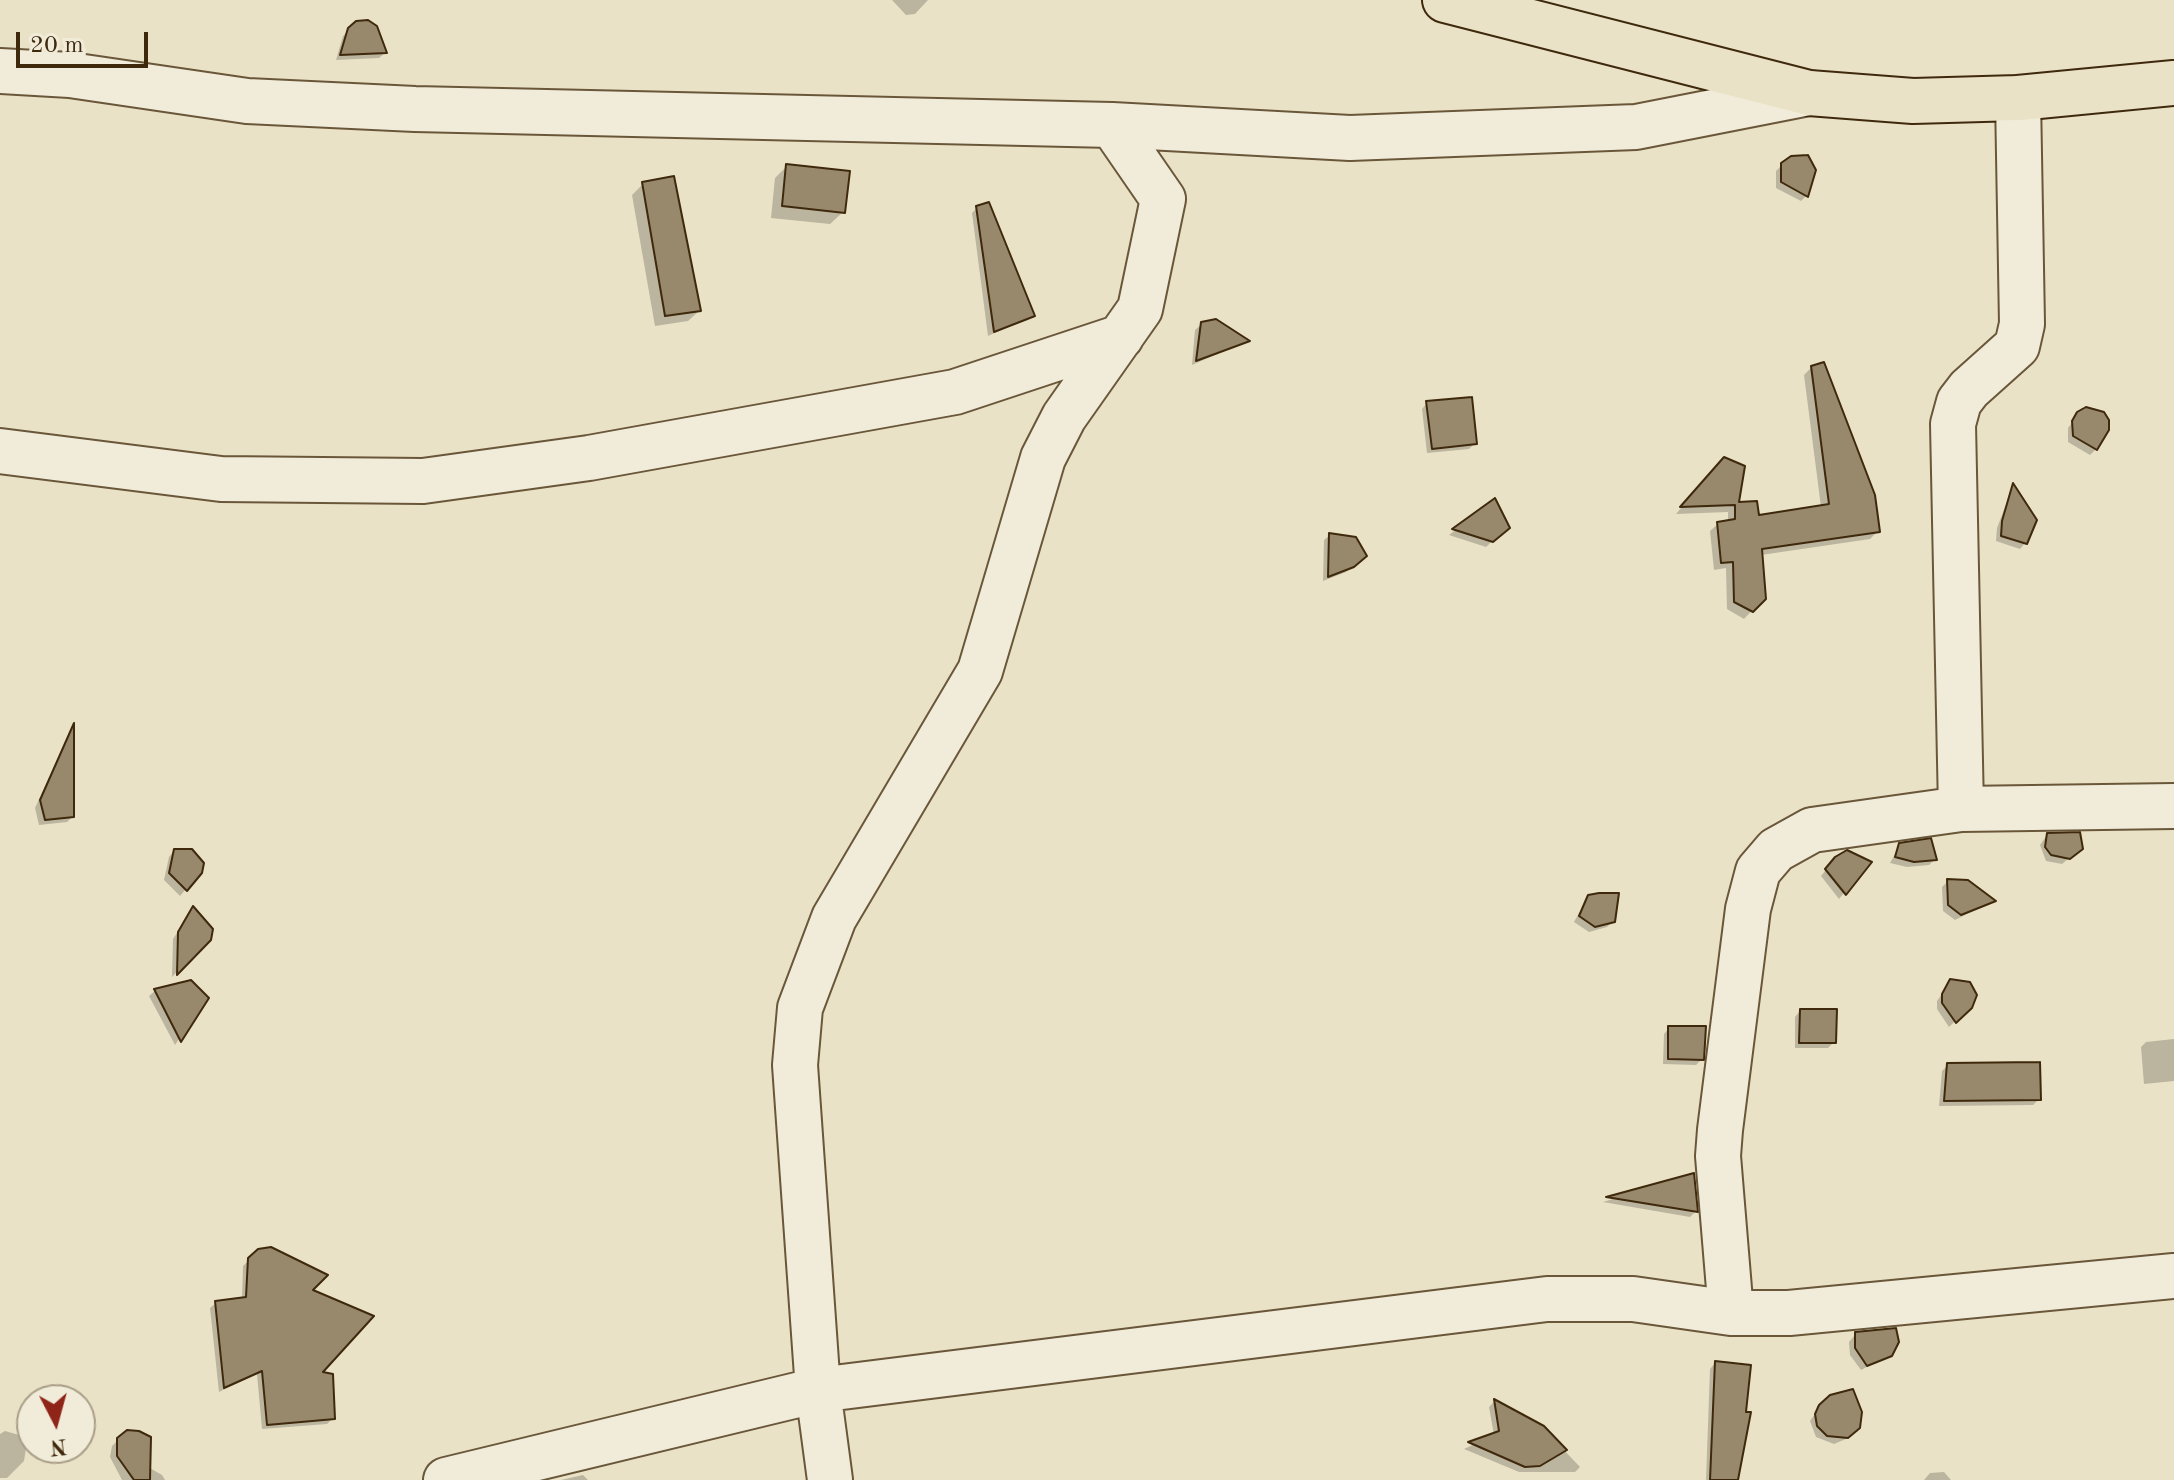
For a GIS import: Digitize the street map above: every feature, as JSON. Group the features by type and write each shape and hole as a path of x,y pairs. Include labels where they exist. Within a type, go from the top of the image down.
{"main road":[{"path":"1445,0 1809,93 1913,101 2018,98 2174,83"}],"street":[{"path":"0,71 70,75 277,102 415,109 1112,125 1350,138 1636,127 1809,93"},
{"path":"1961,809 1953,424 1959,402 1969,389 2017,346 2020,335 2018,98"},
{"path":"830,1480 818,1390 795,1065 800,1008 834,918 980,671 1043,458 1064,417 1140,309 1163,199 1112,125"},
{"path":"0,451 221,479 423,481 589,458 955,392 1121,337"},
{"path":"1731,1313 1718,1156 1734,1010 1758,871 1776,850 1812,830 1961,809 2174,806"},
{"path":"446,1480 818,1390 1547,1299 1633,1299 1731,1313 1789,1313 2174,1276"}],"building":[{"path":"368,20 377,26 387,53 340,55 348,28 356,21"},
{"path":"1808,155 1816,170 1808,197 1781,182 1781,163 1791,156"},
{"path":"786,164 850,171 845,213 782,206"},
{"path":"674,176 701,311 665,316 642,182"},
{"path":"989,202 1035,316 994,332 976,206"},
{"path":"1216,319 1250,341 1196,361 1201,322"},
{"path":"1824,362 1875,495 1880,532 1762,549 1766,599 1753,612 1734,602 1733,562 1721,563 1717,522 1735,519 1735,505 1680,507 1724,457 1745,466 1739,502 1757,501 1759,515 1829,504 1811,366"},
{"path":"1472,397 1477,444 1432,449 1426,401"},
{"path":"2086,407 2104,412 2109,420 2109,430 2097,450 2073,436 2072,421 2077,412"},
{"path":"2013,483 2037,520 2027,544 2001,536"},
{"path":"1495,498 1510,528 1493,542 1452,529"},
{"path":"1329,533 1356,537 1367,556 1354,567 1328,577"},
{"path":"74,723 74,817 45,820 40,800"},
{"path":"2080,832 2083,849 2070,859 2051,855 2045,847 2047,833"},
{"path":"1931,838 1937,860 1914,862 1895,857 1899,843"},
{"path":"174,849 192,849 204,863 202,873 187,891 169,873"},
{"path":"1847,850 1872,862 1846,895 1825,869 1835,857"},
{"path":"1947,879 1968,880 1996,901 1961,915 1948,905"},
{"path":"1619,893 1615,922 1595,927 1579,916 1588,895"},
{"path":"193,906 213,929 211,940 177,975 178,932"},
{"path":"1950,979 1970,982 1977,995 1972,1008 1956,1023 1942,1003 1942,994"},
{"path":"191,980 209,998 181,1042 154,989"},
{"path":"1800,1009 1837,1009 1836,1043 1799,1043"},
{"path":"1668,1026 1706,1026 1704,1060 1668,1059"},
{"path":"2040,1062 2041,1100 1944,1101 1947,1063"},
{"path":"1694,1173 1698,1212 1606,1197"},
{"path":"271,1247 328,1275 313,1290 374,1316 323,1372 333,1374 335,1419 267,1425 262,1371 224,1388 215,1301 246,1297 248,1258 258,1249"},
{"path":"1896,1328 1899,1342 1892,1356 1867,1366 1855,1348 1855,1332"},
{"path":"1715,1361 1751,1365 1746,1412 1751,1412 1738,1480 1710,1480"},
{"path":"1853,1389 1862,1412 1860,1428 1848,1438 1827,1436 1817,1426 1815,1414 1819,1405 1830,1395"},
{"path":"1494,1399 1544,1426 1567,1450 1540,1466 1525,1467 1468,1442 1499,1431"},
{"path":"127,1430 151,1437 150,1480 134,1480 117,1456 117,1438"}]}
